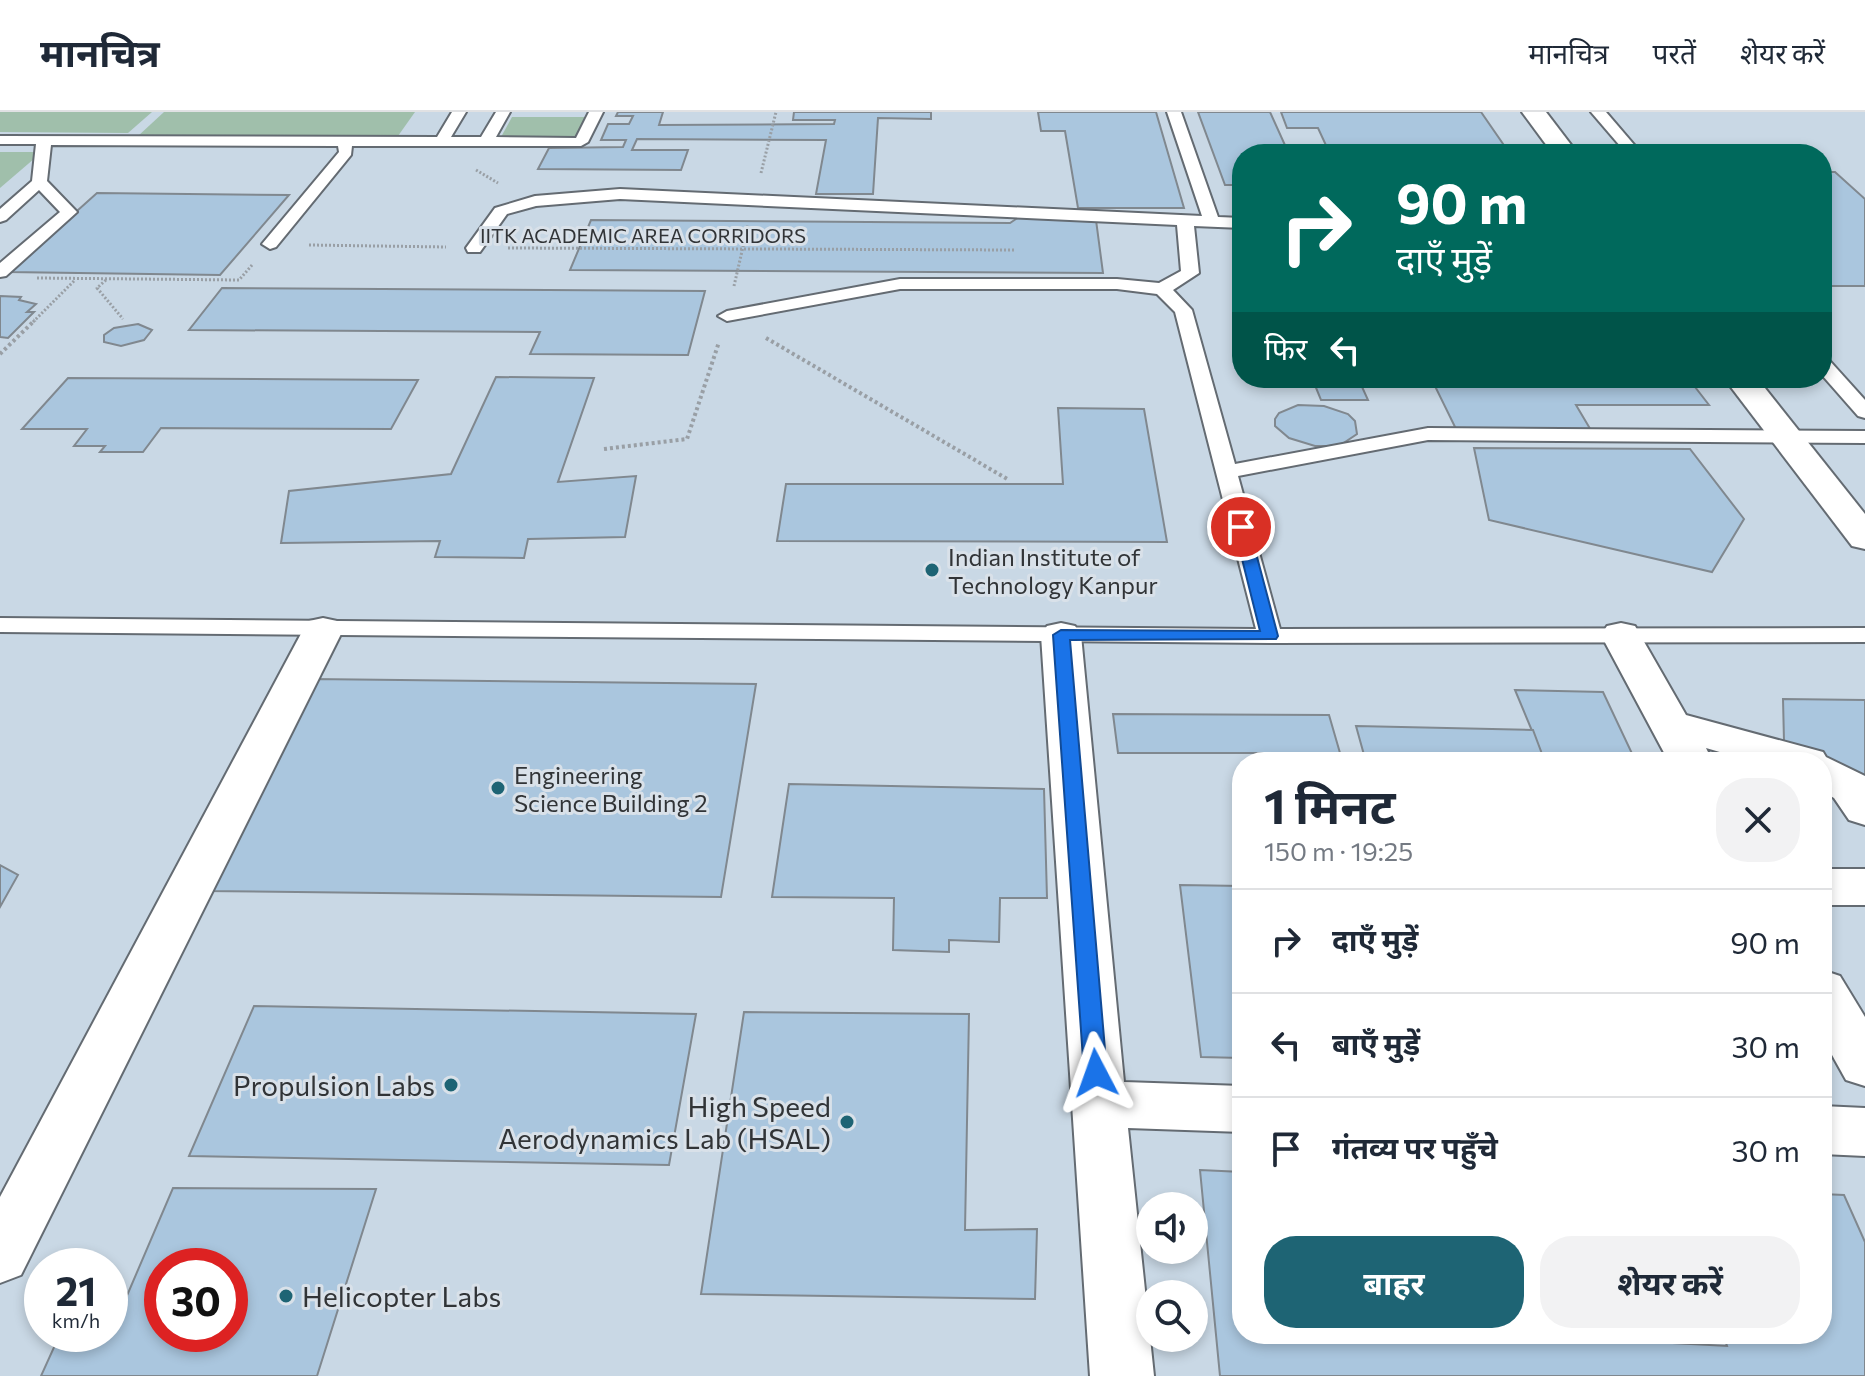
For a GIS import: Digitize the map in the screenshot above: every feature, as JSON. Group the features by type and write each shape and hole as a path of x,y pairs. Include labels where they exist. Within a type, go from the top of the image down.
{"street":[{"path":"1534,112 1558,144"},
{"path":"1748,388 1865,538"},
{"path":"0,1256 323,630"},
{"path":"1061,635 1122,1376"},
{"path":"1621,635 1685,752"},
{"path":"1669,724 1771,752"},
{"path":"1832,777 1850,787 1865,809"},
{"path":"1832,887 1865,887"},
{"path":"1832,1007 1865,1064"},
{"path":"1098,1104 1232,1109"},
{"path":"1832,1130 1865,1132"}],"lane":[{"path":"441,142 459,112"},
{"path":"485,143 503,112"},
{"path":"0,140 581,142 596,112"},
{"path":"1174,112 1211,220"},
{"path":"1598,112 1626,144"},
{"path":"0,217 39,182 44,140"},
{"path":"270,244 346,152 344,141"},
{"path":"0,272 69,212 39,182"},
{"path":"474,248 501,211 535,201 620,194 1232,222"},
{"path":"727,316 900,284 1117,284 1162,289 1190,273 1185,219"},
{"path":"1162,289 1183,310 1270,636"},
{"path":"1832,375 1865,412"},
{"path":"1227,472 1428,434 1865,437"},
{"path":"0,625 1061,635 1865,635"}],"path":[{"name":"IITK ACADEMIC AREA CORRIDORS","path":"270,244 1015,250"},
{"path":"30,278 239,280 270,244"},
{"path":"0,354 75,279"},
{"path":"106,279 97,288 123,319"},
{"path":"727,316 1009,480"}],"shaded area":[{"name":"Indian Institute of Technology Kanpur","path":"0,112 1865,112 1865,1376 0,1376"}],"green space":[{"path":"0,112 152,112 128,133 0,132"},
{"path":"164,112 415,112 398,136 138,136"},
{"path":"512,117 590,117 581,137 501,137"},
{"path":"0,152 42,152 0,188"}],"building":[{"path":"618,112 663,112 659,125 834,124 835,120 793,120 794,112 931,112 931,119 878,118 873,194 816,194 826,140 637,139 632,150 688,150 681,170 538,169 549,148 623,147 626,140 601,140 608,124 629,124 633,116 616,116"},
{"path":"1038,112 1156,112 1184,208 1078,208 1065,131 1041,131"},
{"path":"1198,112 1270,112 1284,144 1232,144 1232,185 1225,185"},
{"path":"1281,112 1481,112 1503,144 1325,144 1318,128 1287,128"},
{"path":"1832,172 1865,199 1865,286 1832,286"},
{"path":"97,193 289,195 220,275 9,272"},
{"path":"1019,217 1096,220 1103,273 570,270 591,220 1010,223"},
{"path":"222,288 705,291 688,355 530,354 540,332 189,330"},
{"path":"0,296 21,297 19,300 36,304 27,312 34,312 8,338 0,337"},
{"path":"138,324 152,330 144,340 121,346 104,342 104,335 114,328"},
{"path":"496,377 594,378 558,482 636,476 625,537 528,539 524,558 435,557 440,541 281,543 289,491 451,474"},
{"path":"68,378 418,380 391,429 161,428 143,452 100,452 105,446 74,446 87,429 22,429"},
{"path":"1316,388 1363,388 1368,400 1321,400"},
{"path":"1436,388 1696,388 1709,405 1576,405 1592,432 1457,431"},
{"path":"1298,405 1324,406 1348,414 1355,421 1357,434 1342,444 1329,446 1315,446 1289,438 1275,426 1275,419 1279,413"},
{"path":"1058,408 1144,409 1167,542 777,541 786,484 1063,484"},
{"path":"1474,448 1690,449 1744,519 1712,572 1489,520"},
{"name":"Engineering Science Building 2","path":"312,679 756,684 721,897 205,891"},
{"path":"1515,690 1603,692 1631,752 1541,752"},
{"path":"1783,699 1865,700 1865,788 1832,769 1832,752 1803,752 1784,741"},
{"path":"1113,714 1329,715 1340,752 1232,753 1118,753"},
{"path":"1356,726 1533,730 1541,752 1363,752"},
{"path":"789,784 1044,789 1047,898 1000,898 999,942 949,940 949,952 893,950 894,898 772,897"},
{"path":"0,865 18,875 0,907"},
{"path":"1180,885 1232,886 1232,1058 1201,1057"},
{"name":"Propulsion Labs","path":"254,1006 696,1014 669,1165 189,1156"},
{"name":"High Speed Aerodynamics Lab (HSAL)","path":"744,1012 969,1014 965,1230 1037,1229 1035,1299 701,1294"},
{"path":"1200,1170 1232,1172 1232,1344 1832,1344 1832,1194 1844,1195 1865,1242 1865,1376 1220,1376 1208,1252 1208,1192 1202,1192"},
{"name":"Helicopter Labs","path":"173,1188 376,1189 317,1376 41,1376 52,1352 128,1352 128,1293 144,1256 144,1352 248,1352 248,1248 147,1248"}],"place":[{"name":"Indian Institute of Technology Kanpur","path":"932,570"},
{"name":"Engineering Science Building 2","path":"498,788"},
{"name":"Propulsion Labs","path":"451,1085"},
{"name":"High Speed Aerodynamics Lab (HSAL)","path":"847,1122"},
{"name":"Helicopter Labs","path":"286,1296"}],"route":[{"path":"1096,1073 1061,635 1270,636 1241,527"}]}
